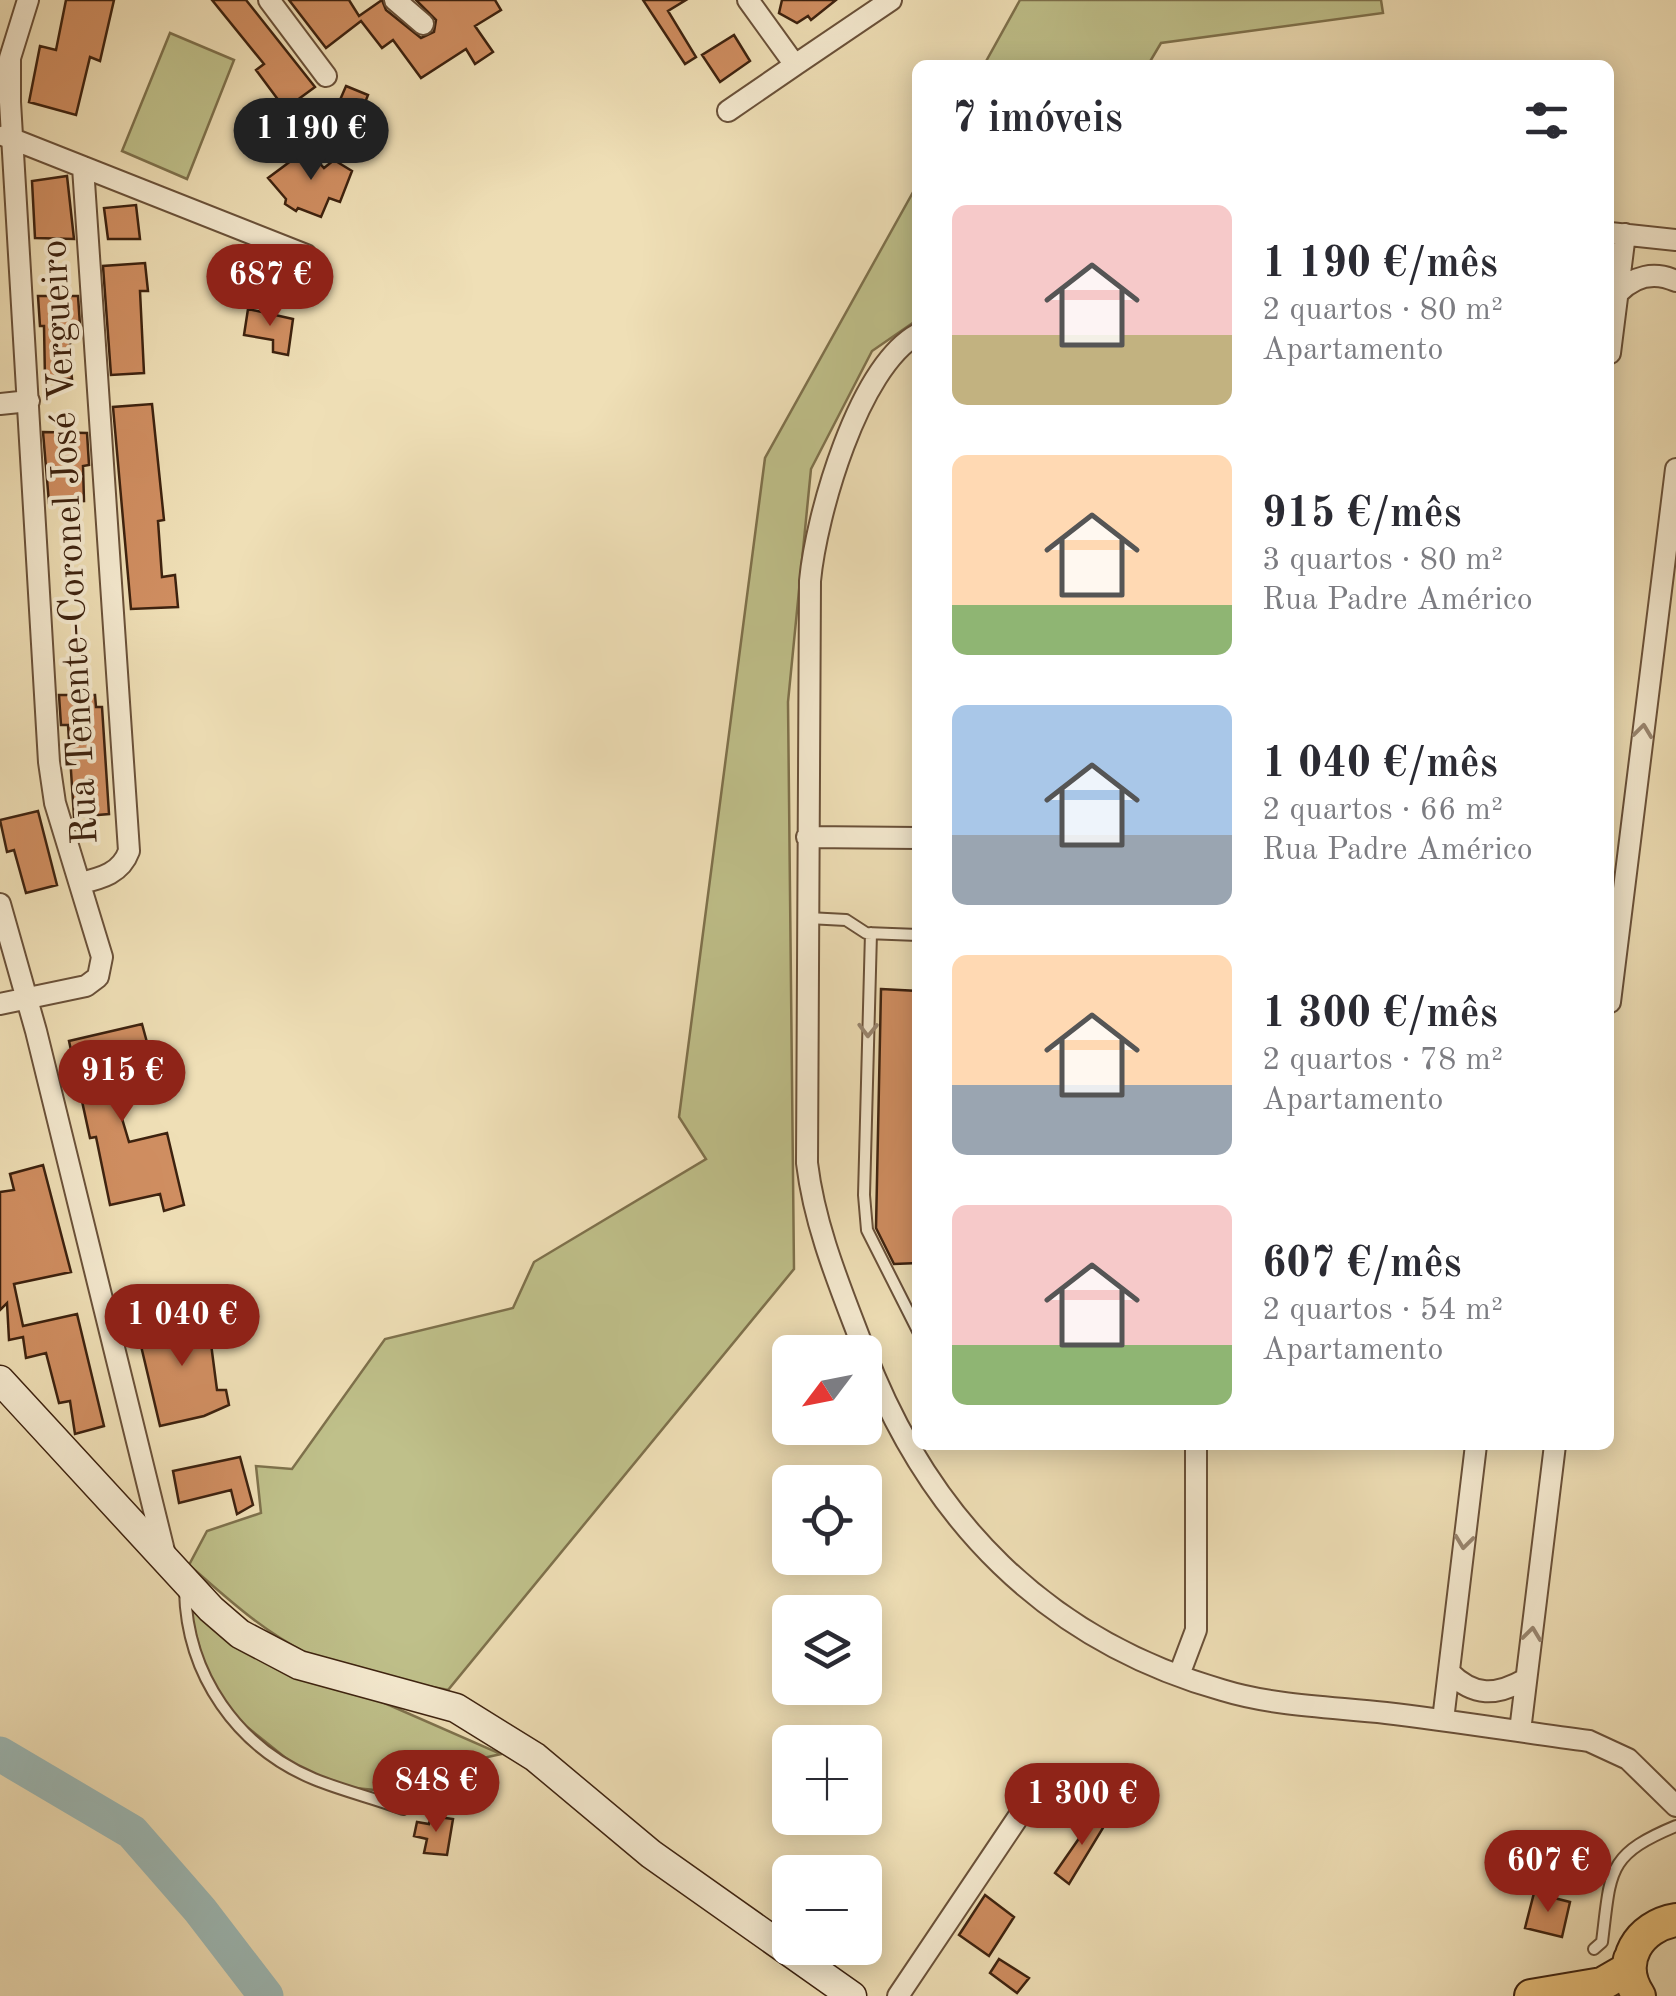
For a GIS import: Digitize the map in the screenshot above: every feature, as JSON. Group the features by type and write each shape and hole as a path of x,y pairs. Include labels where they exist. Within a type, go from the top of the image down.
{"main road":[{"path":"1531,1996 1602,1984 1628,1969 1646,1932 1675,1919"},
{"path":"1630,1960 1630,1975 1639,1996"}],"street":[{"path":"0,1004 86,986 98,977 102,956 55,803 49,762 29,401 7,136 10,58 28,0"},
{"path":"269,0 326,76"},
{"path":"395,0 423,24"},
{"path":"748,0 795,65"},
{"path":"728,111 891,0"},
{"path":"7,136 306,254"},
{"name":"Rua Tenente-Coronel José Vergueiro","path":"81,883 113,872 124,863 129,851 83,167"},
{"path":"1614,322 1618,234 1676,240"},
{"path":"1618,292 1646,276 1657,274 1676,280"},
{"path":"912,339 881,366 862,401 813,546 807,1163 812,1200 882,1398 920,1466 960,1524 1009,1575 1070,1624 1223,1691 1588,1740 1628,1759 1676,1806"},
{"path":"0,404 29,401"},
{"path":"1614,970 1676,469"},
{"path":"808,837 912,838"},
{"path":"0,904 175,1570"},
{"path":"0,1380 226,1622 267,1651 299,1665 456,1708 535,1756 651,1854 852,1996"},
{"path":"1179,1675 1196,1630 1196,1450"},
{"path":"1443,1720 1475,1450"},
{"path":"1520,1731 1554,1450"},
{"path":"1449,1672 1476,1692 1493,1694 1526,1680"},
{"path":"898,1996 1035,1792"}],"lane":[{"path":"807,918 846,920 871,933 912,935"},
{"path":"871,933 864,1195 867,1230 912,1318"},
{"path":"175,1570 190,1643 208,1686 227,1716 285,1764 314,1779 403,1809"},
{"path":"1594,1949 1602,1942 1610,1890 1620,1859 1634,1844 1676,1826"}],"green space":[{"path":"1020,0 1381,0 1383,13 1161,43 1151,60 987,60"},
{"path":"170,33 234,60 187,179 122,151"},
{"path":"912,194 912,323 872,351 811,469 788,702 794,1269 448,1690 376,1676 323,1660 260,1624 189,1565 207,1531 261,1513 256,1466 292,1469 385,1339 513,1308 534,1262 706,1159 679,1117 765,458"},
{"path":"189,1609 290,1676 373,1698 501,1754 483,1758 461,1799 346,1787 302,1771 232,1715 207,1675"}],"building":[{"path":"66,0 114,0 100,61 90,57 76,115 29,102 40,46 56,50"},
{"path":"212,0 246,0 315,87 285,109 256,70 264,64"},
{"path":"289,0 349,0 359,16 382,0 386,10 421,38 434,32 436,20 416,0 495,0 501,10 475,26 493,52 475,64 466,49 421,78 393,40 382,48 361,21 326,48"},
{"path":"643,0 686,0 668,11 696,57 685,64"},
{"path":"782,0 836,0 811,20 808,16 797,23 779,13"},
{"path":"734,35 750,61 720,82 702,55"},
{"path":"346,86 368,95 359,118 337,107"},
{"path":"307,149 324,168 334,160 352,171 340,202 329,198 321,217 285,204 286,199 268,178"},
{"path":"67,176 74,239 35,238 32,181"},
{"path":"136,205 140,239 108,239 104,208"},
{"path":"145,263 148,291 140,291 144,373 111,375 103,266"},
{"path":"38,296 78,296 80,325 72,325 69,353 72,379 45,379 44,326 40,326"},
{"path":"248,309 293,319 288,355 273,352 273,340 244,335"},
{"path":"152,404 164,520 158,521 162,577 175,575 178,607 131,609 113,407"},
{"path":"43,432 87,433 89,465 83,466 84,501 49,503"},
{"path":"59,695 95,695 96,707 102,707 109,814 74,817 68,725 61,725"},
{"path":"38,811 57,885 26,893 14,850 7,852 0,820"},
{"path":"881,989 912,991 912,1263 894,1264 876,1228"},
{"path":"142,1024 148,1046 104,1058 129,1142 167,1133 184,1205 164,1211 160,1194 110,1205 96,1137 90,1138 69,1041"},
{"path":"43,1165 71,1272 14,1284 23,1326 77,1314 104,1426 75,1434 70,1401 59,1403 46,1353 26,1358 23,1337 9,1340 7,1303 0,1310 0,1192 14,1190 10,1174"},
{"path":"207,1313 217,1390 226,1390 229,1405 204,1416 160,1426 137,1329"},
{"path":"240,1457 253,1505 237,1514 231,1490 179,1503 173,1471"},
{"path":"1098,1811 1109,1818 1069,1884 1055,1873"},
{"path":"431,1816 453,1819 447,1855 424,1853 427,1839 414,1836 417,1822 429,1824"},
{"path":"1534,1893 1570,1902 1562,1937 1525,1928"},
{"path":"985,1895 1014,1917 989,1956 959,1935"},
{"path":"999,1959 1029,1978 1017,1993 990,1973"}],"waterway":[{"path":"0,1754 132,1832 200,1910 266,1996"}]}
